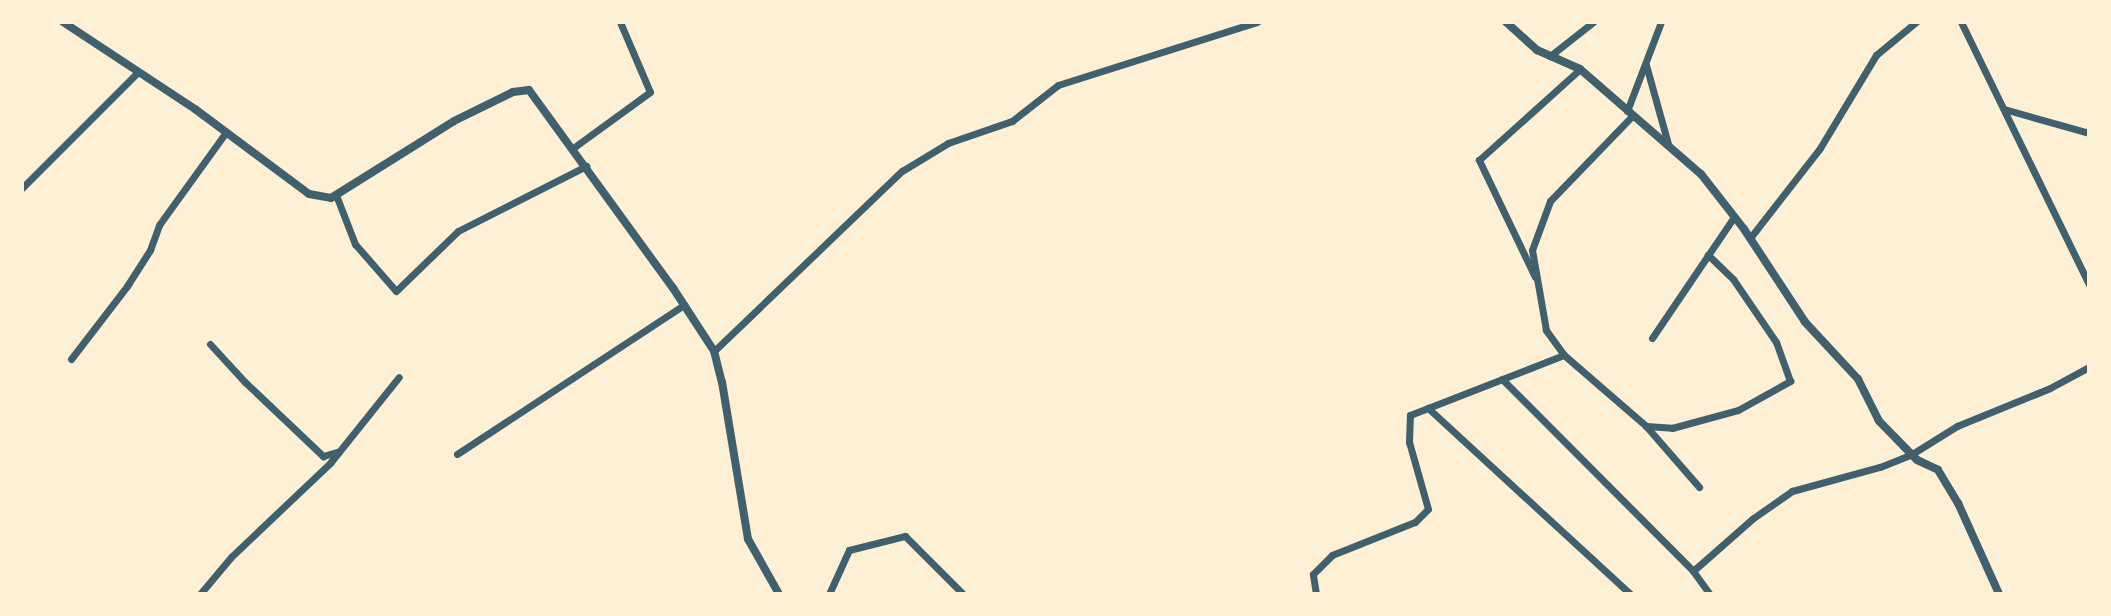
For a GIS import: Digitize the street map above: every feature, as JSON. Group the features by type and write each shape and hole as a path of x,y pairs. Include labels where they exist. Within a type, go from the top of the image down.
{"street":[{"path":"63,22 226,132 309,194 331,198 454,121 513,92 529,90 586,166 714,351 748,539 779,594"},
{"path":"573,148 650,92 620,22"},
{"path":"714,351 902,171 948,143 1012,121 1058,85 1257,22"},
{"path":"1506,22 1537,50 1580,69 1701,174 1750,238 1805,322 1858,379 1879,421 1917,460 1938,470 1958,503 1999,594"},
{"path":"1550,56 1593,22"},
{"path":"1661,22 1630,113 1550,201 1532,250 1546,330 1564,355 1646,426 1699,487"},
{"path":"1750,238 1820,148 1876,55 1916,22"},
{"path":"1961,22 2089,285"},
{"path":"1646,65 1668,146"},
{"path":"1539,287 1479,160 1580,69"},
{"path":"22,188 138,72"},
{"path":"2004,109 2089,133"},
{"path":"71,359 127,286 150,250 159,225 226,132"},
{"path":"336,195 355,244 396,291 458,231 586,166"},
{"path":"1652,338 1734,217"},
{"path":"1646,426 1672,428 1738,410 1790,381 1776,342 1733,279 1708,255"},
{"path":"457,454 684,305"},
{"path":"210,344 323,456 339,451"},
{"path":"1316,594 1313,574 1332,555 1415,522 1428,509 1409,442 1410,415 1564,355"},
{"path":"1693,571 1752,519 1792,491 1880,467 1912,454 1957,426 2050,388 2089,367"},
{"path":"200,594 231,557 339,451 399,377"},
{"path":"1502,379 1693,571 1710,594"},
{"path":"1428,408 1630,594"},
{"path":"829,594 849,550 905,536 963,594"}]}
